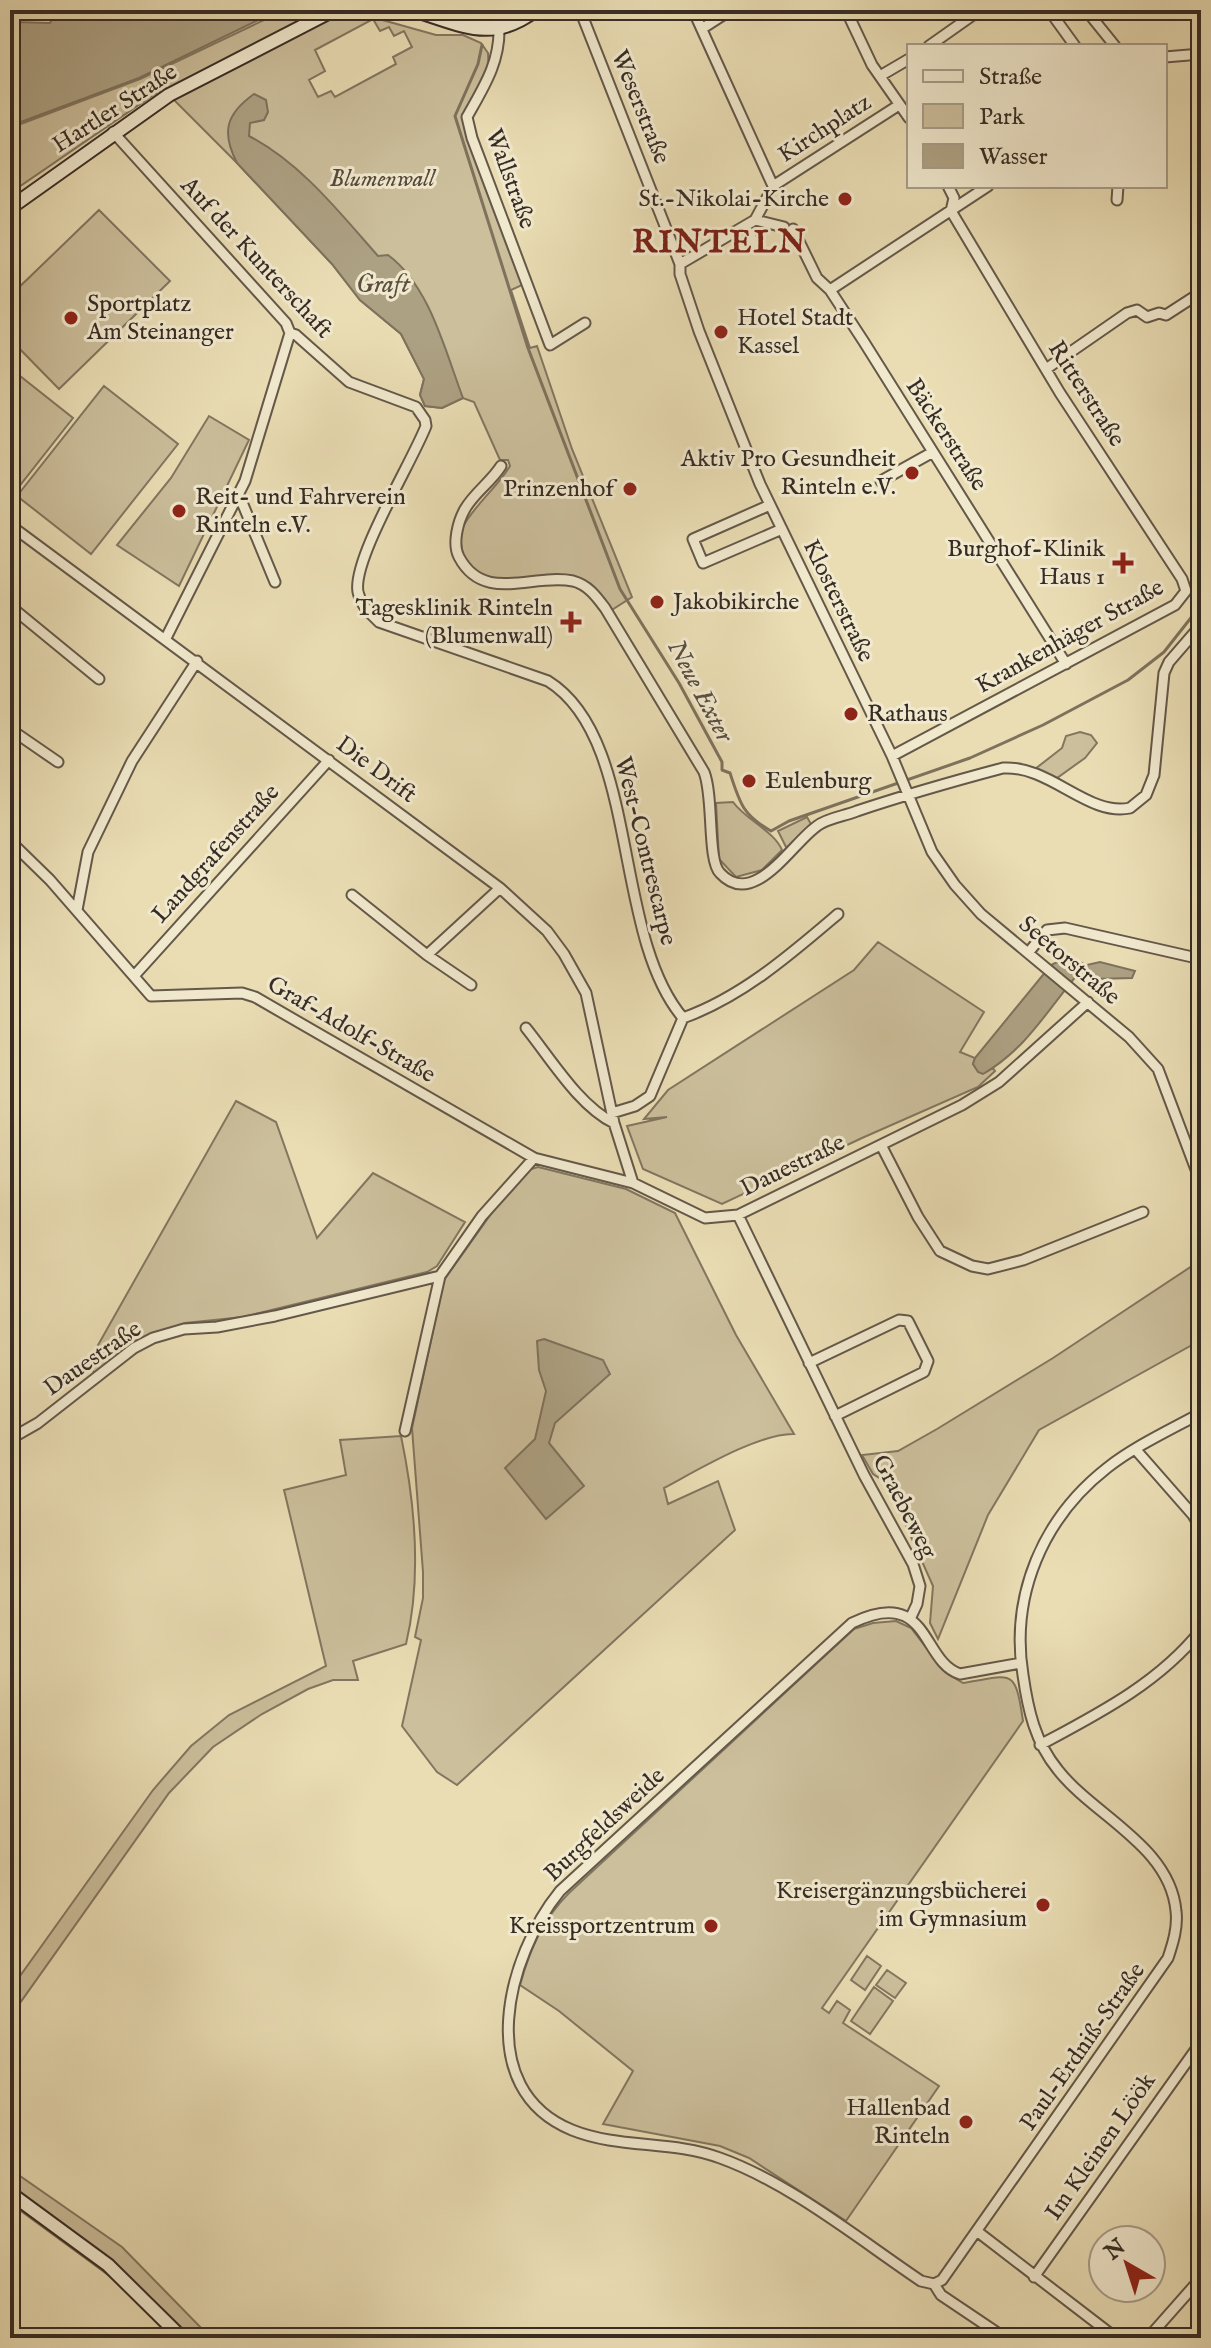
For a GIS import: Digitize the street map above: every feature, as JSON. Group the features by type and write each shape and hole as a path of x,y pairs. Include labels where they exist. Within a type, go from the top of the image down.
{"main road":[{"name":"Hartler Straße","path":"10,208 169,95 334,10"},
{"path":"412,10 446,23 499,28 517,22 536,10"},
{"path":"437,17 497,19 519,10"},
{"path":"10,2193 108,2265 182,2338"}],"street":[{"name":"Weserstraße","path":"580,10 680,264"},
{"path":"680,264 755,220 771,190 693,10"},
{"path":"703,28 731,10"},
{"path":"846,10 872,65 907,115"},
{"path":"932,44 980,10"},
{"path":"1049,10 1074,44"},
{"path":"1086,10 1113,44"},
{"name":"Wallstraße","path":"499,28 499,46 492,71 467,117 474,143 550,345 585,323"},
{"path":"1167,57 1201,54"},
{"path":"880,76 907,60"},
{"name":"Kirchplatz","path":"771,190 899,105"},
{"name":"Auf der Kunterschaft","path":"113,132 286,323 290,333 349,382 416,407 423,415"},
{"path":"949,188 954,198 951,211"},
{"path":"830,290 985,188"},
{"path":"1117,200 1118,188"},
{"name":"Ritterstraße","path":"951,211 1046,369 1182,579 1186,591 1182,598"},
{"name":"Bäckerstraße","path":"755,220 788,228 817,278 830,290 1066,664"},
{"path":"745,226 755,245"},
{"name":"Klosterstraße","path":"680,264 680,274 699,331 770,505 904,785"},
{"path":"1046,369 1127,313 1137,310 1147,317 1159,313 1166,315 1200,293"},
{"path":"166,638 239,495 290,333"},
{"name":"West-Contrescarpe","path":"423,415 426,426 422,437 361,562 358,590 364,607 379,622 548,681 564,691 582,712 612,792 648,953 670,1003 683,1018"},
{"path":"881,481 933,452"},
{"path":"501,466 465,508 457,529 456,552 475,578 489,582 514,584 560,580 589,588 605,608 704,772 711,795 714,866 722,876 744,884 757,881 773,869 818,825 904,785 1017,767 1035,772 1105,807 1130,808 1146,795 1154,775 1164,673 1169,662 1201,625"},
{"path":"239,495 275,582"},
{"name":"Klosterstraße","path":"770,505 693,539 703,563 782,529"},
{"path":"10,542 14,528"},
{"name":"Die Drift","path":"14,528 500,888 547,931 586,993 613,1118 633,1183"},
{"name":"Krankenhäger Straße","path":"892,756 1175,605 1182,598"},
{"path":"10,606 99,679"},
{"path":"77,910 88,852 132,761 197,661"},
{"path":"10,729 58,762"},
{"name":"Landgrafenstraße","path":"134,976 329,760"},
{"name":"Seetorstraße","path":"904,785 932,852 955,885 981,914 1129,1037 1158,1069 1201,1183"},
{"name":"Graf-Adolf-Straße","path":"10,841 77,910 151,996 242,993 255,997 534,1158"},
{"path":"427,955 500,888"},
{"path":"352,895 427,955 471,985"},
{"path":"526,1028 597,1115 613,1118 650,1096 683,1018 708,1009 747,985 785,959 838,914"},
{"path":"1028,953 1047,930 1065,928 1201,959"},
{"name":"Dauestraße","path":"534,1158 633,1183 705,1218 738,1215 962,1105 999,1082 1083,998"},
{"path":"881,1145 918,1217 940,1251 972,1266 988,1269 1023,1260 1143,1212"},
{"path":"405,1431 440,1276 482,1216 534,1158"},
{"name":"Graebeweg","path":"738,1215 864,1475 913,1564 920,1586 910,1619"},
{"name":"Dauestraße","path":"10,1439 38,1423 134,1348 153,1338 184,1329 217,1327 275,1316 440,1276"},
{"path":"809,1363 899,1320 908,1321 922,1347 928,1361 924,1372 835,1416"},
{"name":"Paul-Erdniß-Straße","path":"934,2284 942,2280 978,2232 1168,1958 1175,1934 1176,1910 1170,1886 1157,1864 1079,1794 1040,1745 1032,1720 1018,1645 1024,1592 1034,1561 1046,1537 1083,1488 1109,1466 1201,1413"},
{"path":"1136,1450 1193,1515 1201,1529"},
{"name":"Burgfeldsweide","path":"910,1619 894,1614 878,1614 852,1623 607,1851 575,1876 543,1912 526,1944 518,1968 508,2026 513,2071 527,2098 562,2125 586,2134 683,2147 753,2171 921,2281 934,2284 941,2295 1005,2338"},
{"path":"910,1619 927,1636 951,1671 960,1674 1021,1663"},
{"path":"1040,1745 1106,1710 1140,1687 1201,1630"},
{"name":"Im Kleinen Löök","path":"1034,2277 1201,2042"},
{"path":"978,2232 1116,2338"},
{"path":"1148,2338 1201,2278"}],"green space":[{"name":"Blumenwall","path":"285,10 369,10 379,19 436,35 463,35 481,43 488,53 489,74 464,114 522,285 511,290 530,348 537,346 572,449 632,597 607,613 576,582 496,582 481,577 467,567 457,546 461,530 510,466 508,460 500,460 474,402 463,398 442,408 425,406 420,395 424,379 401,334 360,300 332,264 169,95 165,87 10,193 10,128 140,79","holes":["373,19 380,31 389,27 394,36 404,31 412,47 393,57 396,64 335,97 331,91 318,97 309,80 325,71 315,50"]},
{"name":"Sportplatz Am Steinanger","path":"99,210 170,281 59,389 10,339 10,296"},
{"path":"10,368 73,418 10,498"},
{"path":"104,386 178,444 91,554 17,496"},
{"name":"Reit- und Fahrverein Rinteln e.V.","path":"209,416 249,440 179,586 117,545 171,478"},
{"path":"1080,732 1091,735 1097,743 1085,758 1057,778 1035,769 1062,748 1066,736"},
{"path":"733,802 773,837 782,850 762,870 736,877 719,859 716,803"},
{"path":"807,817 812,826 787,849 778,831"},
{"path":"878,942 984,1012 960,1052 975,1058 973,1064 984,1073 993,1068 995,1071 978,1087 722,1204 643,1169 627,1126 667,1117 644,1119 668,1090 854,970"},
{"path":"236,1101 276,1122 317,1238 373,1173 465,1222 437,1266 427,1272 243,1317 185,1323 153,1335 95,1375 89,1361"},
{"path":"538,1167 626,1189 675,1213 736,1335 794,1434 780,1435 746,1446 664,1488 668,1504 718,1481 735,1530 457,1785 437,1772 402,1726 421,1640 415,1637 423,1598 412,1428 444,1280 496,1207 528,1170"},
{"path":"1201,1260 1201,1340 1039,1430 988,1515 938,1639 930,1623 933,1586 887,1483 873,1474 862,1455 898,1451 937,1429 1053,1358"},
{"path":"401,1436 415,1540 414,1593 406,1644 353,1661 358,1680 333,1680 308,1689 262,1714 213,1747 169,1793 10,2017 10,1990 153,1790 191,1746 229,1715 326,1666 284,1490 346,1475 340,1440"},
{"name":"Kreissportzentrum","path":"896,1621 911,1628 945,1672 963,1683 1002,1677 1009,1679 1017,1691 1023,1721 822,2008 829,2013 837,2001 850,2010 843,2023 939,2086 846,2221 749,2158 720,2146 603,2124 633,2071 559,2011 520,1985 538,1935 569,1893 854,1629"},
{"path":"867,1956 881,1966 865,1990 851,1980"},
{"path":"887,1970 906,1983 895,1998 876,1985"},
{"path":"874,1987 893,2001 870,2034 851,2021"},
{"path":"10,2169 122,2247 211,2338 173,2338 115,2280 10,2203"}],"water":[{"path":"57,10 279,10 139,78 10,126 10,40 16,22 50,23"},
{"name":"Graft","path":"254,94 266,100 268,112 264,120 250,123 249,136 303,174 378,256 388,255 403,268 434,320 463,398 442,408 425,406 420,395 424,379 401,334 360,300 332,264 237,163 229,142 229,124 237,109"},
{"path":"1067,957 1087,965 1100,962 1135,971 1132,978 1094,979 1077,975 1023,1042 983,1074 978,1072 973,1064 975,1058 1051,965"},
{"path":"544,1339 603,1360 610,1374 555,1423 549,1443 584,1486 546,1519 505,1468 535,1439 546,1391 539,1370 537,1341"}],"waterway":[{"name":"Neue Exter","path":"482,45 478,64 455,116 528,348 620,589 679,683 722,762 722,770 730,773 740,801 754,820 771,831 789,821 970,758 1043,725 1128,680 1164,652 1201,605"}],"place":[{"name":"St.-Nikolai-Kirche","path":"845,199"},
{"name":"Sportplatz Am Steinanger","path":"71,318"},
{"name":"Hotel Stadt Kassel","path":"721,332"},
{"name":"Aktiv Pro Gesundheit Rinteln e.V.","path":"912,473"},
{"name":"Prinzenhof","path":"630,489"},
{"name":"Reit- und Fahrverein Rinteln e.V.","path":"179,511"},
{"name":"Burghof-Klinik Haus 1","path":"1123,563"},
{"name":"Jakobikirche","path":"657,602"},
{"name":"Tagesklinik Rinteln (Blumenwall)","path":"571,622"},
{"name":"Rathaus","path":"851,714"},
{"name":"Eulenburg","path":"749,781"},
{"name":"Kreisergänzungsbücherei im Gymnasium","path":"1043,1905"},
{"name":"Kreissportzentrum","path":"711,1926"},
{"name":"Hallenbad Rinteln","path":"966,2122"}],"district":[{"name":"RINTELN","path":"720,243"}]}
